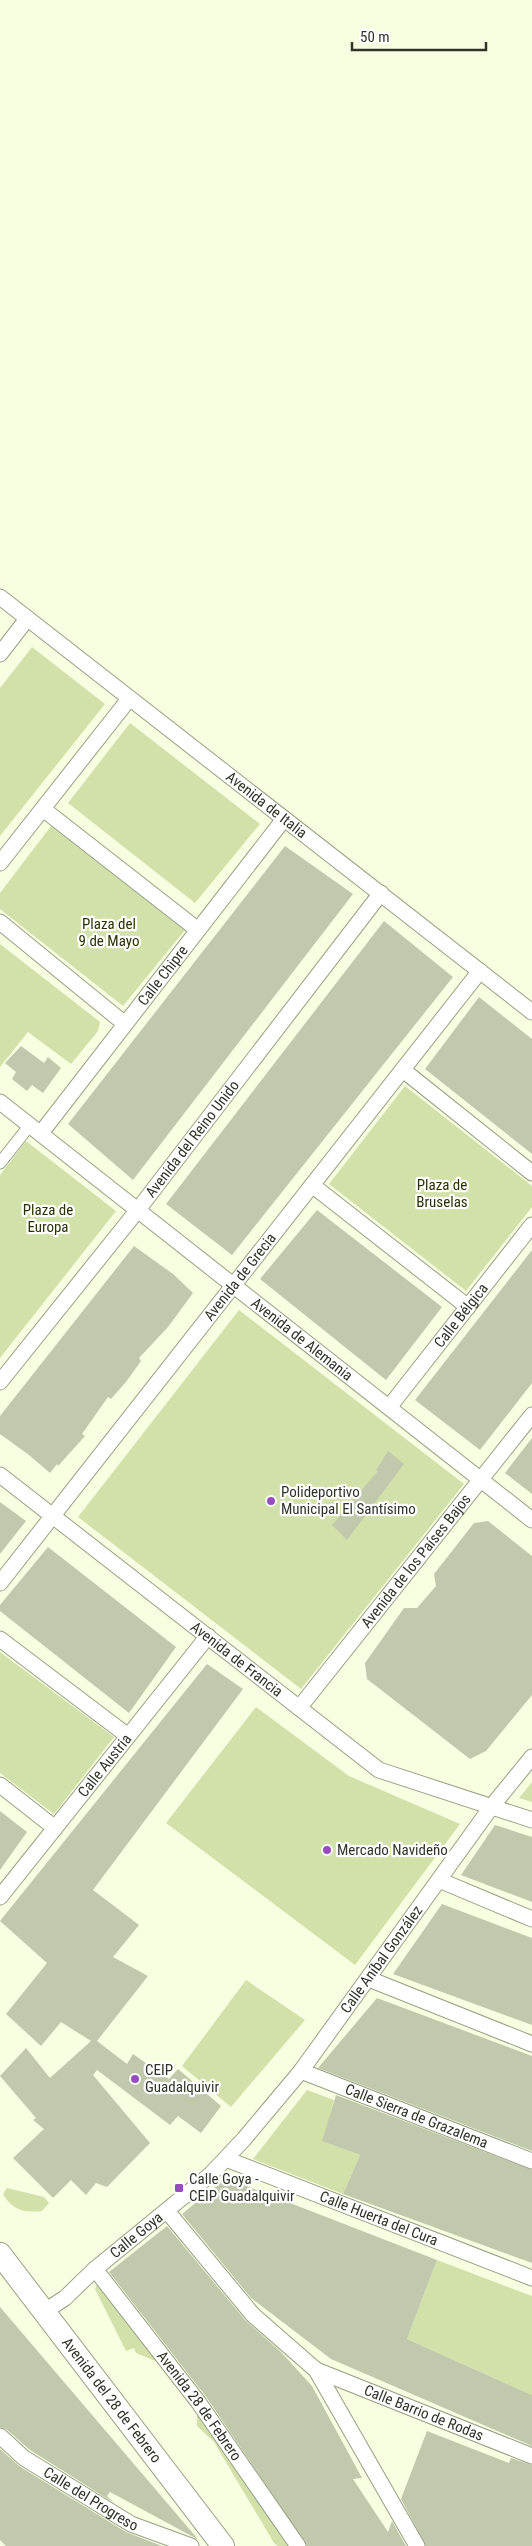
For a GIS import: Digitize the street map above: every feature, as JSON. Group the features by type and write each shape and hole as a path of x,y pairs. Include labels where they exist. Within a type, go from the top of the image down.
{"main road":[{"name":"Avenida del 28 de Febrero","path":"0,2254 223,2546"}],"street":[{"name":"Avenida de Italia","path":"0,597 532,1012"},
{"path":"0,654 27,619"},
{"path":"0,863 129,699"},
{"path":"43,809 198,930"},
{"name":"Calle Chipre","path":"35,1129 125,1024 284,819"},
{"name":"Avenida del Reino Unido","path":"0,1382 137,1211 381,894"},
{"path":"0,922 125,1024"},
{"name":"Avenida de Grecia","path":"0,1583 480,971"},
{"path":"403,1070 532,1173"},
{"name":"Avenida de Alemania","path":"0,1102 137,1211 390,1406 532,1520"},
{"path":"0,1163 35,1129"},
{"path":"312,1185 468,1307"},
{"name":"Calle Bélgica","path":"390,1406 532,1225"},
{"name":"Avenida de los Países Bajos","path":"299,1708 532,1415"},
{"name":"Avenida de Francia","path":"0,1475 379,1770 532,1820"},
{"name":"Calle Austria","path":"0,1897 208,1636"},
{"path":"0,1639 128,1736"},
{"name":"Calle Aníbal González","path":"226,2159 301,2071 492,1806 532,1757"},
{"path":"0,1785 55,1828"},
{"path":"439,1880 532,1920"},
{"path":"369,1979 532,2044"},
{"name":"Calle Sierra de Grazalema","path":"301,2071 532,2161"},
{"name":"Calle Goya","path":"45,2311 65,2298 95,2269 167,2211 226,2159"},
{"name":"Calle Huerta del Cura","path":"226,2159 532,2278"},
{"path":"167,2211 253,2315 316,2370 416,2546"},
{"name":"Avenida 28 de Febrero","path":"95,2269 220,2432 298,2546"},
{"name":"Calle Barrio de Rodas","path":"316,2370 532,2456"},
{"name":"Calle del Progreso","path":"0,2436 24,2458 131,2524 191,2546"}],"green space":[{"path":"32,647 105,704 0,836 0,688"},
{"path":"130,723 260,824 195,903 68,803"},
{"name":"Plaza del 9 de Mayo","path":"51,826 185,930 123,1006 0,909 0,893"},
{"path":"0,944 100,1022 98,1031 71,1064 28,1032 0,1067"},
{"name":"Plaza de Bruselas","path":"405,1086 532,1186 532,1207 466,1291 329,1184"},
{"name":"Plaza de Europa","path":"26,1141 116,1211 0,1358 0,1175"},
{"name":"Polideportivo Municipal El Santísimo","path":"239,1310 464,1484 301,1689 78,1517"},
{"path":"0,1652 114,1737 54,1814 0,1773"},
{"path":"256,1707 349,1776 460,1824 355,1965 166,1823"},
{"path":"532,1782 532,1802 519,1798"},
{"path":"246,1980 305,2020 231,2107 182,2066"},
{"path":"307,2090 334,2100 323,2141 360,2155 343,2194 253,2159"},
{"path":"7,2188 44,2197 49,2203 42,2211 24,2211 10,2204 3,2194"},
{"path":"437,2260 532,2296 532,2395 407,2339"},
{"path":"97,2284 103,2285 165,2365 136,2353 134,2348 126,2351 95,2289"},
{"path":"197,2407 292,2546 278,2546 274,2543 214,2442 197,2426"}],"building":[{"path":"285,846 353,894 133,1180 68,1124"},
{"path":"384,921 453,977 232,1255 166,1204"},
{"path":"479,997 532,1039 532,1154 425,1069"},
{"path":"21,1046 44,1063 48,1057 61,1068 43,1093 32,1085 27,1091 12,1079 16,1072 5,1063"},
{"path":"317,1210 442,1307 386,1380 260,1279"},
{"path":"134,1246 173,1274 193,1293 168,1327 139,1358 141,1361 126,1382 111,1399 108,1397 82,1434 85,1436 50,1473 0,1434 0,1416"},
{"path":"532,1250 532,1383 480,1450 415,1400"},
{"path":"532,1438 532,1494 505,1473"},
{"path":"388,1451 404,1464 347,1540 332,1525 378,1471 376,1470"},
{"path":"0,1502 26,1521 0,1554"},
{"path":"488,1521 532,1556 532,1695 486,1751 470,1759 367,1679 365,1663 404,1608 417,1608 436,1586 434,1574 474,1523"},
{"path":"48,1547 176,1647 129,1713 0,1611 0,1605"},
{"path":"207,1664 243,1689 93,1890 139,1925 113,1957 148,1976 97,2041 127,2064 133,2054 169,2079 178,2069 221,2106 201,2133 178,2116 170,2125 97,2070 93,2075 150,2143 107,2187 96,2183 86,2195 71,2180 53,2198 13,2158 44,2129 33,2120 36,2118 0,2076 26,2048 50,2078 91,2041 61,2022 41,2046 6,2014 47,1963 0,1921"},
{"path":"0,1811 27,1832 0,1870"},
{"path":"495,1825 532,1837 532,1902 461,1875"},
{"path":"442,1904 532,1938 532,2025 393,1974"},
{"path":"377,1998 532,2056 532,2151 318,2068"},
{"path":"336,2095 532,2170 532,2263 343,2194 360,2155 322,2141"},
{"path":"226,2178 437,2260 407,2339 532,2395 532,2446 331,2359 251,2298 182,2214"},
{"path":"167,2226 246,2321 281,2352 312,2386 362,2478 353,2479 388,2532 392,2521 406,2546 307,2546 207,2398 109,2272"},
{"path":"0,2307 197,2539 110,2492 107,2496 114,2503 30,2450 6,2429 0,2427"},
{"path":"427,2431 509,2463 511,2458 532,2465 532,2546 426,2546 401,2499"},
{"path":"0,2449 19,2466 126,2532 162,2546 6,2546 0,2540"}],"place":[{"name":"Polideportivo Municipal El Santísimo","path":"271,1501"},
{"name":"Mercado Navideño","path":"327,1850"},
{"name":"CEIP Guadalquivir","path":"135,2079"},
{"name":"Calle Goya - CEIP Guadalquivir","path":"179,2188"}]}
